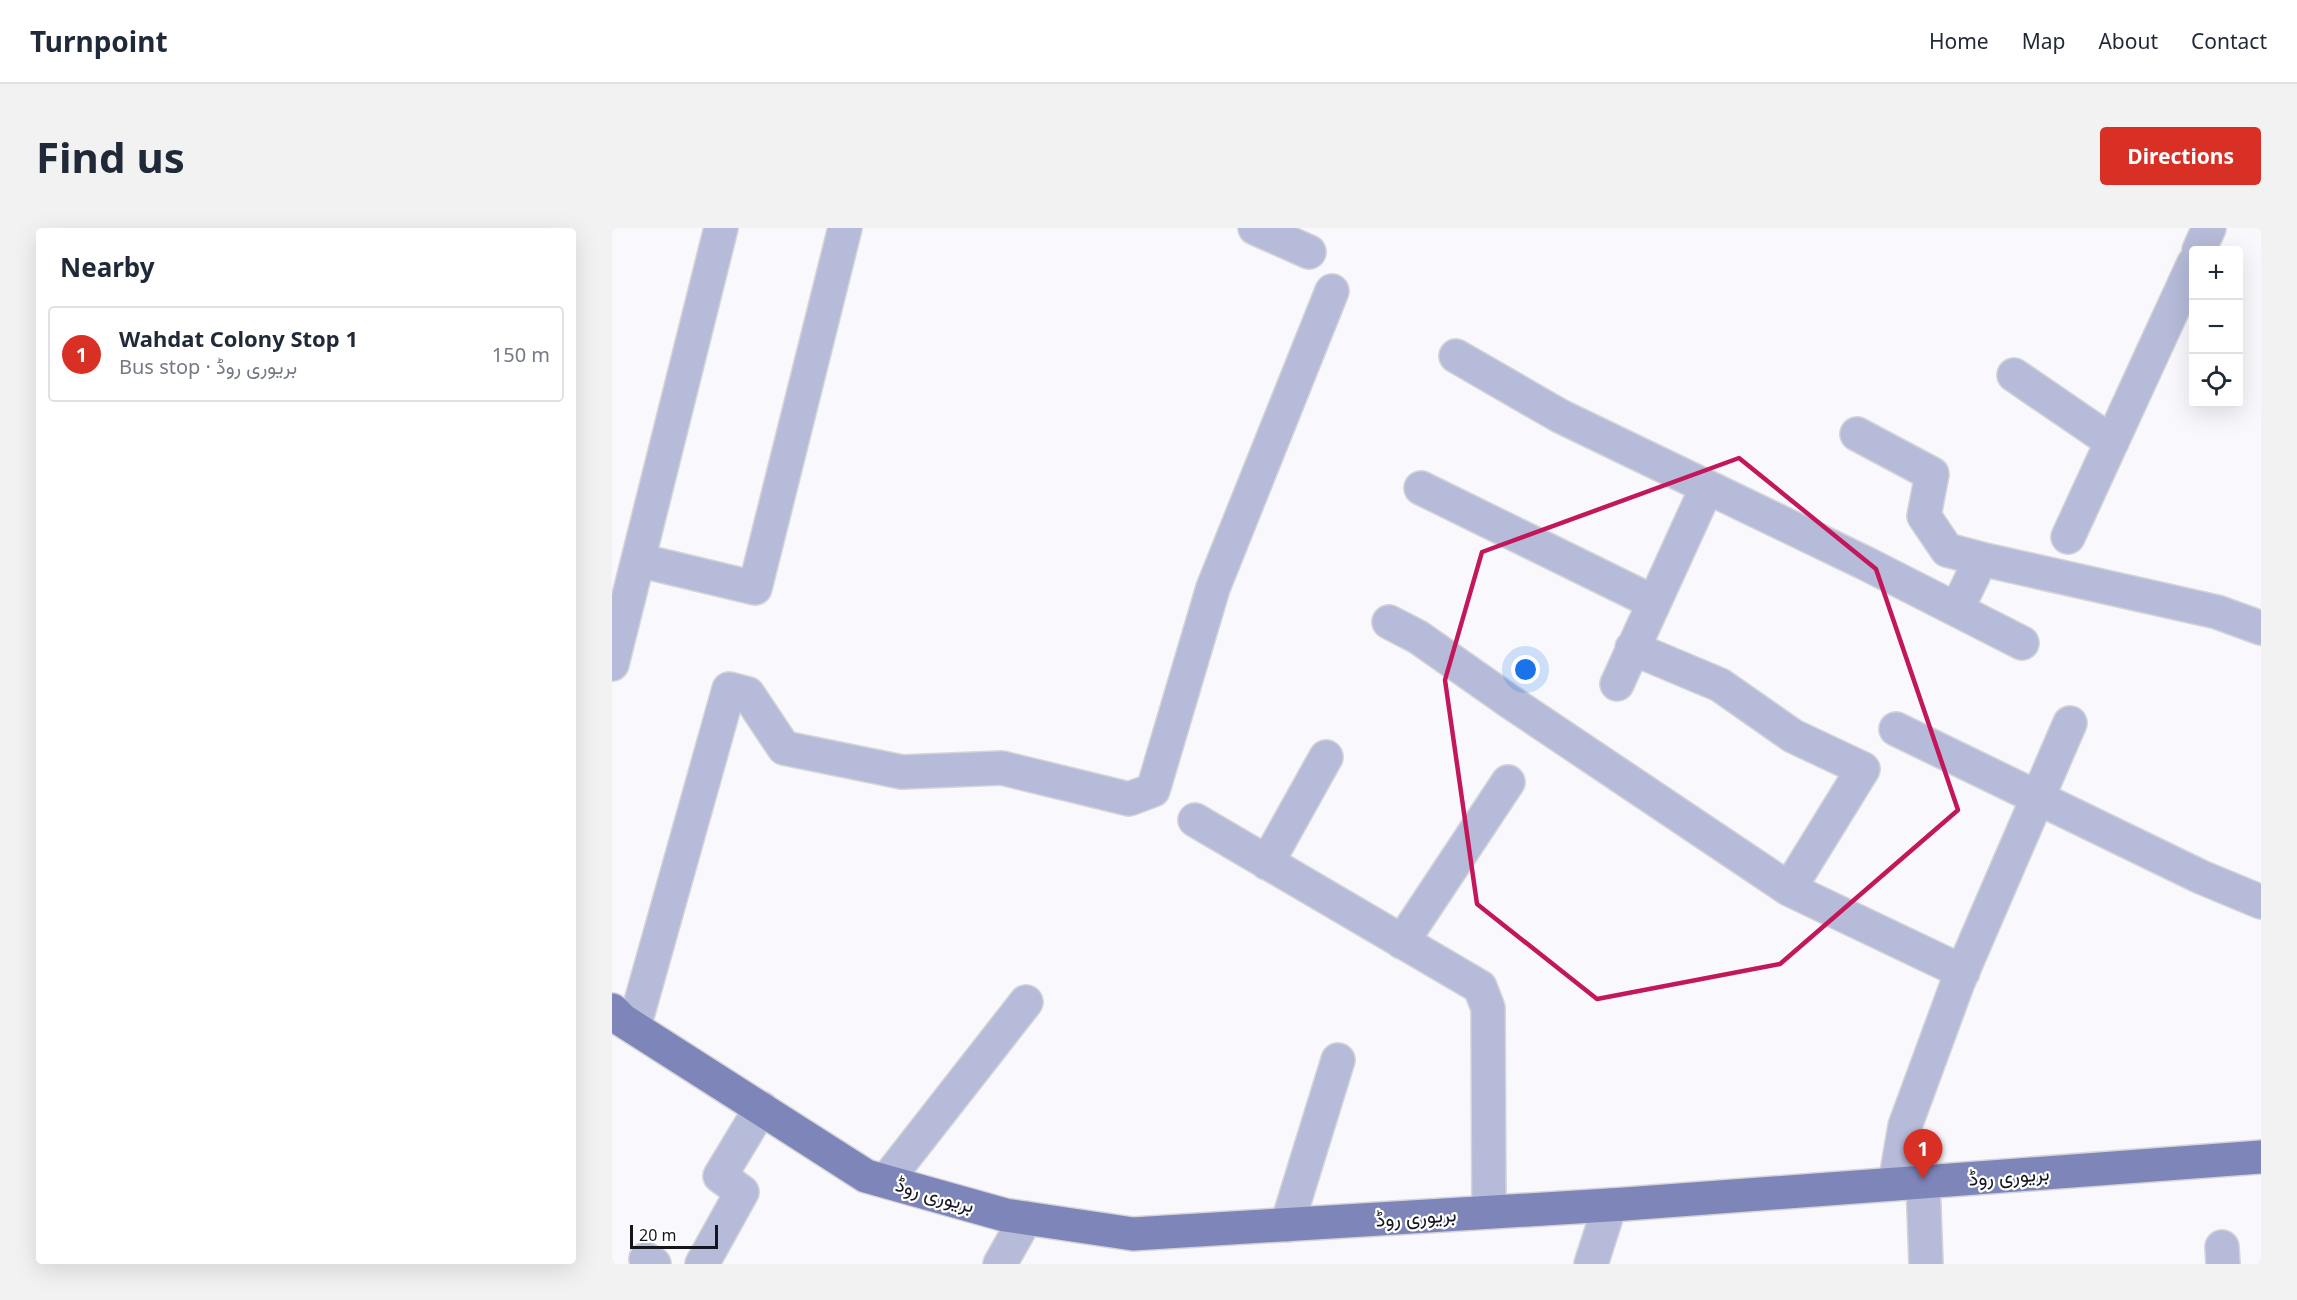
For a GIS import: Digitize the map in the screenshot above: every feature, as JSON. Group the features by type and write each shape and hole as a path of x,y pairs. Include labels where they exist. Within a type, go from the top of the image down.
{"main road":[{"name":"بریوری روڈ","path":"618,1022 761,1108 866,1176 1005,1215 1133,1234 1610,1204 2261,1157"}],"street":[{"path":"612,664 616,627 638,560 721,228"},
{"path":"638,560 755,588 845,228"},
{"path":"1255,228 1309,252"},
{"path":"2201,246 2209,228"},
{"path":"2068,537 2189,272"},
{"path":"618,1022 729,689 748,694 784,748 902,772 1002,768 1129,799 1153,790 1213,588 1332,291"},
{"path":"1456,356 1560,416 1957,609 2022,643"},
{"path":"2014,375 2112,442"},
{"path":"1857,434 1932,474 1924,516 1947,550 2217,612 2261,628"},
{"path":"1617,684 1707,487"},
{"path":"1421,488 1653,602"},
{"path":"1957,609 1981,559"},
{"path":"1389,622 1418,637 1509,701 1789,889 1963,972"},
{"path":"1632,648 1720,685 1793,736 1863,769 1789,889"},
{"path":"1926,1264 1909,1183 1905,1126 1963,972 2070,723"},
{"path":"1896,729 2201,877 2261,902"},
{"path":"1267,863 1326,757"},
{"path":"1402,942 1508,782"},
{"path":"1195,820 1480,987 1488,1008 1489,1212"},
{"path":"886,1181 1026,1002"},
{"path":"1287,1225 1338,1060"},
{"path":"702,1264 742,1192 720,1176 761,1108"},
{"path":"1591,1264 1610,1204"},
{"path":"1000,1264 1026,1218"}],"highlighted area":[{"path":"1739,458 1876,569 1958,810 1780,964 1597,999 1477,904 1445,680 1482,552"}],"place":[{"name":"Wahdat Colony Stop 1","path":"1923,1179"}]}
